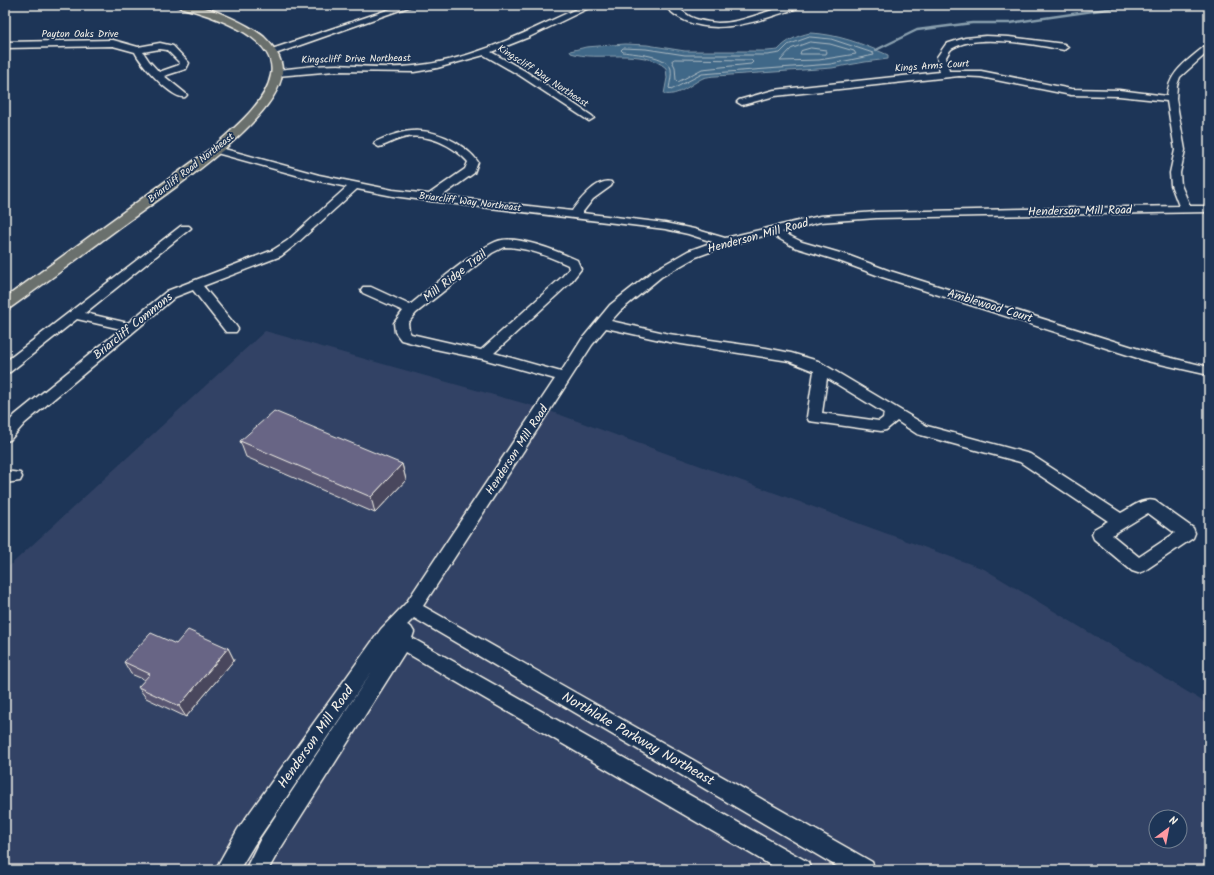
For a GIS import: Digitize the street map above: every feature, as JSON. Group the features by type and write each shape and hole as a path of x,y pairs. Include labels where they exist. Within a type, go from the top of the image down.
{"main road":[{"path":"182,5 197,6 242,26 253,33 272,52 276,60 278,73"},
{"name":"Briarcliff Road Northeast","path":"5,305 217,150 237,132 262,103 272,88 278,73"}],"street":[{"name":"Kingscliff Drive Northeast","path":"278,73 335,68 415,68 441,64 485,52 591,5"},
{"path":"668,5 693,20 718,24 737,23 798,5"},
{"path":"272,52 404,6"},
{"path":"945,75 940,64 944,51 952,44 966,40 996,38 1064,47"},
{"name":"Payton Oaks Drive","path":"5,45 113,43 138,50"},
{"path":"158,75 183,67 186,63 170,48 160,46 138,50 140,55 158,75 182,95"},
{"path":"1186,209 1176,184 1176,172 1180,150 1171,99 1172,85 1176,76 1209,47"},
{"name":"Kingscliff Way Northeast","path":"485,52 522,73 589,118"},
{"name":"Kings Arms Court","path":"742,102 751,98 781,92 945,75 981,74 1071,92 1119,93 1171,99"},
{"path":"379,144 392,137 426,133 438,136 467,153 477,162 470,171 431,198"},
{"name":"Briarcliff Way Northeast","path":"217,150 354,186 431,198 576,214 684,230 725,242"},
{"path":"576,214 581,204 592,192 607,184"},
{"name":"Briarcliff Commons","path":"5,436 20,419 171,294 277,253 291,243 354,186"},
{"name":"Henderson Mill Road","path":"256,870 412,608 587,342 615,308 657,274 692,254 725,242 820,219 877,215 1209,209"},
{"path":"5,369 185,228"},
{"name":"Amblewood Court","path":"774,231 780,236 802,245 886,274 1152,358 1209,371"},
{"name":"Mill Ridge Trail","path":"484,355 566,280 575,269 578,260 523,244 502,243 488,250 411,310 402,323 402,332 406,337 435,345 484,355 564,377"},
{"path":"195,284 231,330"},
{"path":"367,290 411,310"},
{"path":"74,314 130,327"},
{"path":"603,323 669,338 766,352 791,357 813,364 922,430 1025,458 1120,521"},
{"path":"821,369 814,417 881,426 890,420 891,412"},
{"path":"1149,505 1187,533 1138,566 1100,534 1120,521 1149,505"},
{"name":"Northlake Parkway Northeast","path":"412,608 864,870"},
{"path":"395,638 800,870"},
{"name":"Henderson Mill Road","path":"226,870 246,837 395,638"}],"shaded area":[{"path":"265,331 544,409 984,569 1209,705 1209,870 5,870 5,570"}],"water":[{"path":"810,33 830,35 859,43 888,55 888,59 832,68 703,78 679,92 674,94 664,94 667,78 666,68 656,62 633,56 594,56 571,53 570,51 586,47 625,44 647,45 685,51 767,51 778,50 792,39"}],"building":[{"path":"274,411 402,464 371,497 240,441"},
{"path":"188,630 228,648 179,706 138,687 150,674 124,662 151,633 176,644"}],"waterway":[{"path":"876,50 917,30 972,23 1010,23 1135,5"}]}
